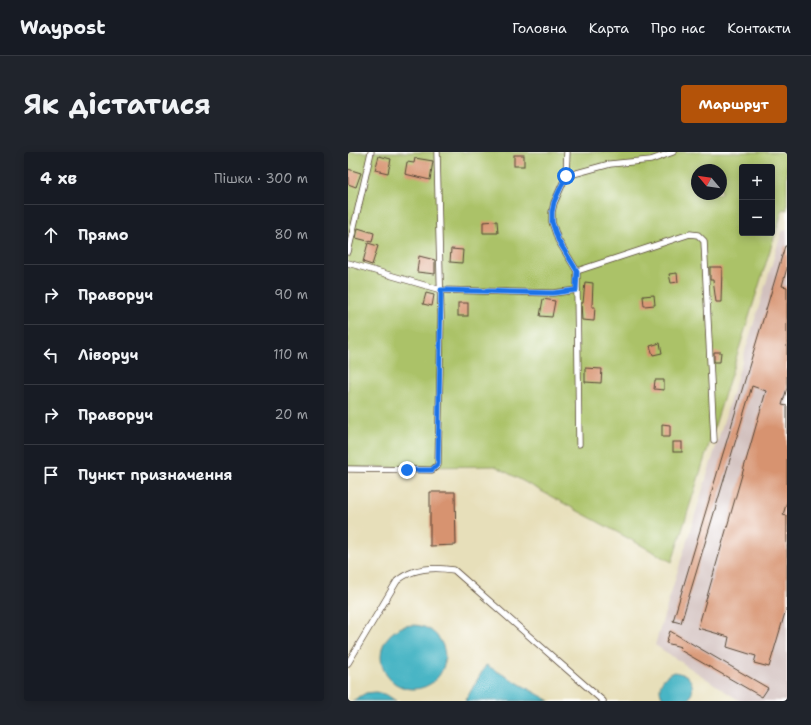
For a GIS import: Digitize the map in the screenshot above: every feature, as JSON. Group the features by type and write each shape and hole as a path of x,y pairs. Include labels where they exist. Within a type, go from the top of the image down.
{"lane":[{"path":"348,252 371,152"},
{"path":"348,469 432,470 438,464 441,290 437,152"},
{"path":"567,152 566,176 554,202 552,222 558,240 577,271 576,290 579,444"},
{"path":"566,176 610,164 651,160 674,152"},
{"path":"577,271 690,234 698,236 704,241 714,440"},
{"path":"348,264 441,290 553,293 576,290"},
{"path":"348,663 398,581 403,576 412,571 454,570 603,701"}],"shaded area":[{"path":"787,230 787,701 740,701 655,645 782,231"}],"green space":[{"path":"348,152 787,152 787,210 783,209 775,234 775,164 739,164 739,236 775,236 672,562 495,466 348,468"}],"water":[{"path":"413,625 431,631 439,639 445,657 439,675 431,683 413,689 395,683 387,675 381,657 387,639 395,631"},
{"path":"486,665 550,701 465,701"},
{"path":"675,672 686,675 691,681 692,691 690,698 687,701 665,701 660,692 663,680"},
{"path":"376,692 387,695 396,701 352,701 366,693"}],"building":[{"path":"514,155 524,155 524,166 514,166"},
{"path":"379,156 391,159 388,173 375,170"},
{"path":"415,158 433,161 430,180 405,174 407,162 414,163"},
{"path":"348,169 361,173 356,187 348,184"},
{"path":"497,221 498,233 483,233 483,222"},
{"path":"358,228 374,233 372,242 356,238"},
{"path":"368,243 378,246 372,265 363,262"},
{"path":"785,246 787,246 787,268 782,286 787,287 787,388 782,405 787,406 787,501 783,515 787,516 787,606 769,667 754,663 756,656 727,647 729,637 698,628 766,391 752,386 681,623 673,621"},
{"path":"451,249 463,250 462,263 450,262"},
{"path":"419,256 435,260 435,274 417,272"},
{"path":"710,267 722,267 721,302 716,302 713,280 710,280"},
{"path":"677,273 678,282 671,283 669,274"},
{"path":"585,282 593,283 592,307 595,307 594,321 582,320 581,303 583,303"},
{"path":"426,293 434,295 432,306 423,304"},
{"path":"654,295 655,305 644,306 643,296"},
{"path":"543,299 555,301 552,317 540,316"},
{"path":"458,303 468,303 468,316 458,316"},
{"path":"660,343 662,353 653,355 650,346"},
{"path":"714,352 721,352 720,362 714,362"},
{"path":"585,368 602,369 601,383 585,382"},
{"path":"655,380 664,380 664,390 654,389"},
{"path":"662,424 670,425 670,437 662,437"},
{"path":"673,442 682,442 682,452 673,452"},
{"path":"430,492 455,492 456,545 430,546"},
{"path":"670,631 768,688 762,697 680,650 681,647 666,643"}],"route":[{"path":"407,470 432,470 438,464 441,290 553,293 576,290 577,271 558,240 552,222 554,202 566,176"}]}
